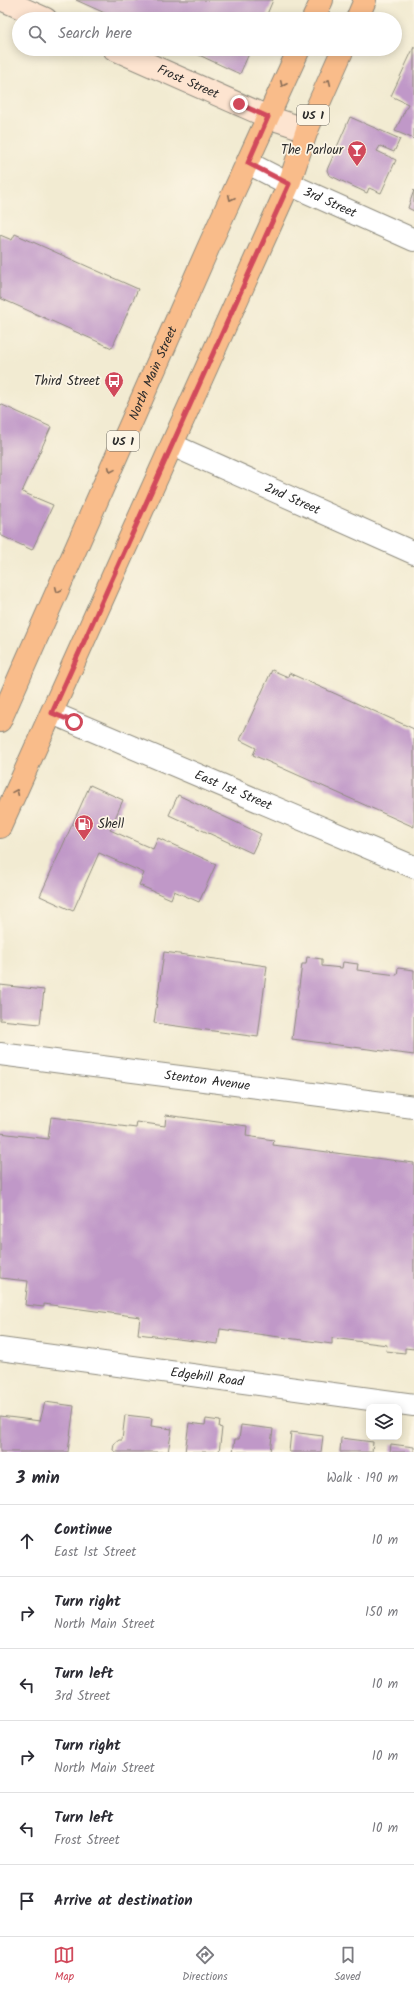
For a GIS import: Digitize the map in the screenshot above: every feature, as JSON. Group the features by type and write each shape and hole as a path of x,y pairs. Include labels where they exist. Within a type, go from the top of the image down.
{"main road":[{"path":"316,12 322,0"},
{"path":"360,12 365,0"},
{"name":"North Main Street","path":"0,721 206,253 296,56"},
{"name":"US 1","path":"1,824 289,184 307,130 340,56"}],"street":[{"path":"3,0 30,12"},
{"name":"Frost Street","path":"130,56 268,117 307,130"},
{"name":"3rd Street","path":"248,163 289,184 414,240"},
{"name":"2nd Street","path":"172,445 414,553"},
{"name":"East 1st Street","path":"52,713 414,867"},
{"name":"Stenton Avenue","path":"0,1054 414,1107"},
{"name":"Edgehill Road","path":"0,1349 414,1405"}],"building":[{"path":"76,0 273,0 268,12 103,12"},
{"path":"414,47 414,139 395,131 408,104 391,96"},
{"path":"201,56 248,56 240,74"},
{"path":"350,117 400,139 394,152 380,146 377,151 396,160 381,193 369,188 367,193 329,175 327,170"},
{"path":"414,190 414,211 408,208"},
{"path":"15,234 138,289 112,348 0,298 0,235 12,240"},
{"path":"0,404 51,427 22,492 53,505 32,550 0,535"},
{"path":"272,670 288,677 289,673 414,729 414,827 253,755 256,748 240,740"},
{"path":"90,785 123,800 110,830 153,849 158,838 216,864 199,902 174,891 171,899 139,885 144,873 99,853 73,911 40,896"},
{"path":"178,795 261,834 252,853 169,815"},
{"path":"164,952 267,966 258,1037 154,1023"},
{"path":"307,957 322,959 322,966 342,968 343,962 358,964 357,970 397,975 398,968 414,970 414,1055 292,1039 302,964 306,964"},
{"path":"0,985 44,990 40,1024 0,1020"},
{"path":"166,1115 247,1126 246,1136 274,1140 273,1145 414,1163 414,1349 405,1348 405,1353 386,1351 387,1345 332,1338 332,1344 220,1329 218,1344 138,1334 140,1317 44,1304 44,1307 25,1305 28,1281 0,1278 0,1133 48,1139 51,1117 136,1128 137,1122 165,1126"},
{"path":"45,1402 74,1406 68,1452 0,1452 0,1416 40,1421"},
{"path":"125,1415 152,1418 151,1426 172,1429 168,1452 116,1452 113,1450 114,1444 119,1440 122,1440"},
{"path":"206,1419 220,1421 219,1427 222,1428 219,1452 185,1452 189,1423 205,1425"},
{"path":"241,1425 273,1429 270,1452 233,1452 235,1439 239,1439"},
{"path":"291,1432 323,1436 321,1452 289,1452"},
{"path":"341,1438 373,1442 372,1452 340,1452"},
{"path":"391,1444 414,1447 414,1452 390,1452"}],"place":[{"name":"The Parlour","path":"357,167"},
{"name":"Third Street","path":"114,398"},
{"name":"Shell","path":"84,841"}],"route":[{"path":"74,722 52,713 289,184 248,163 268,117 239,104"}]}
